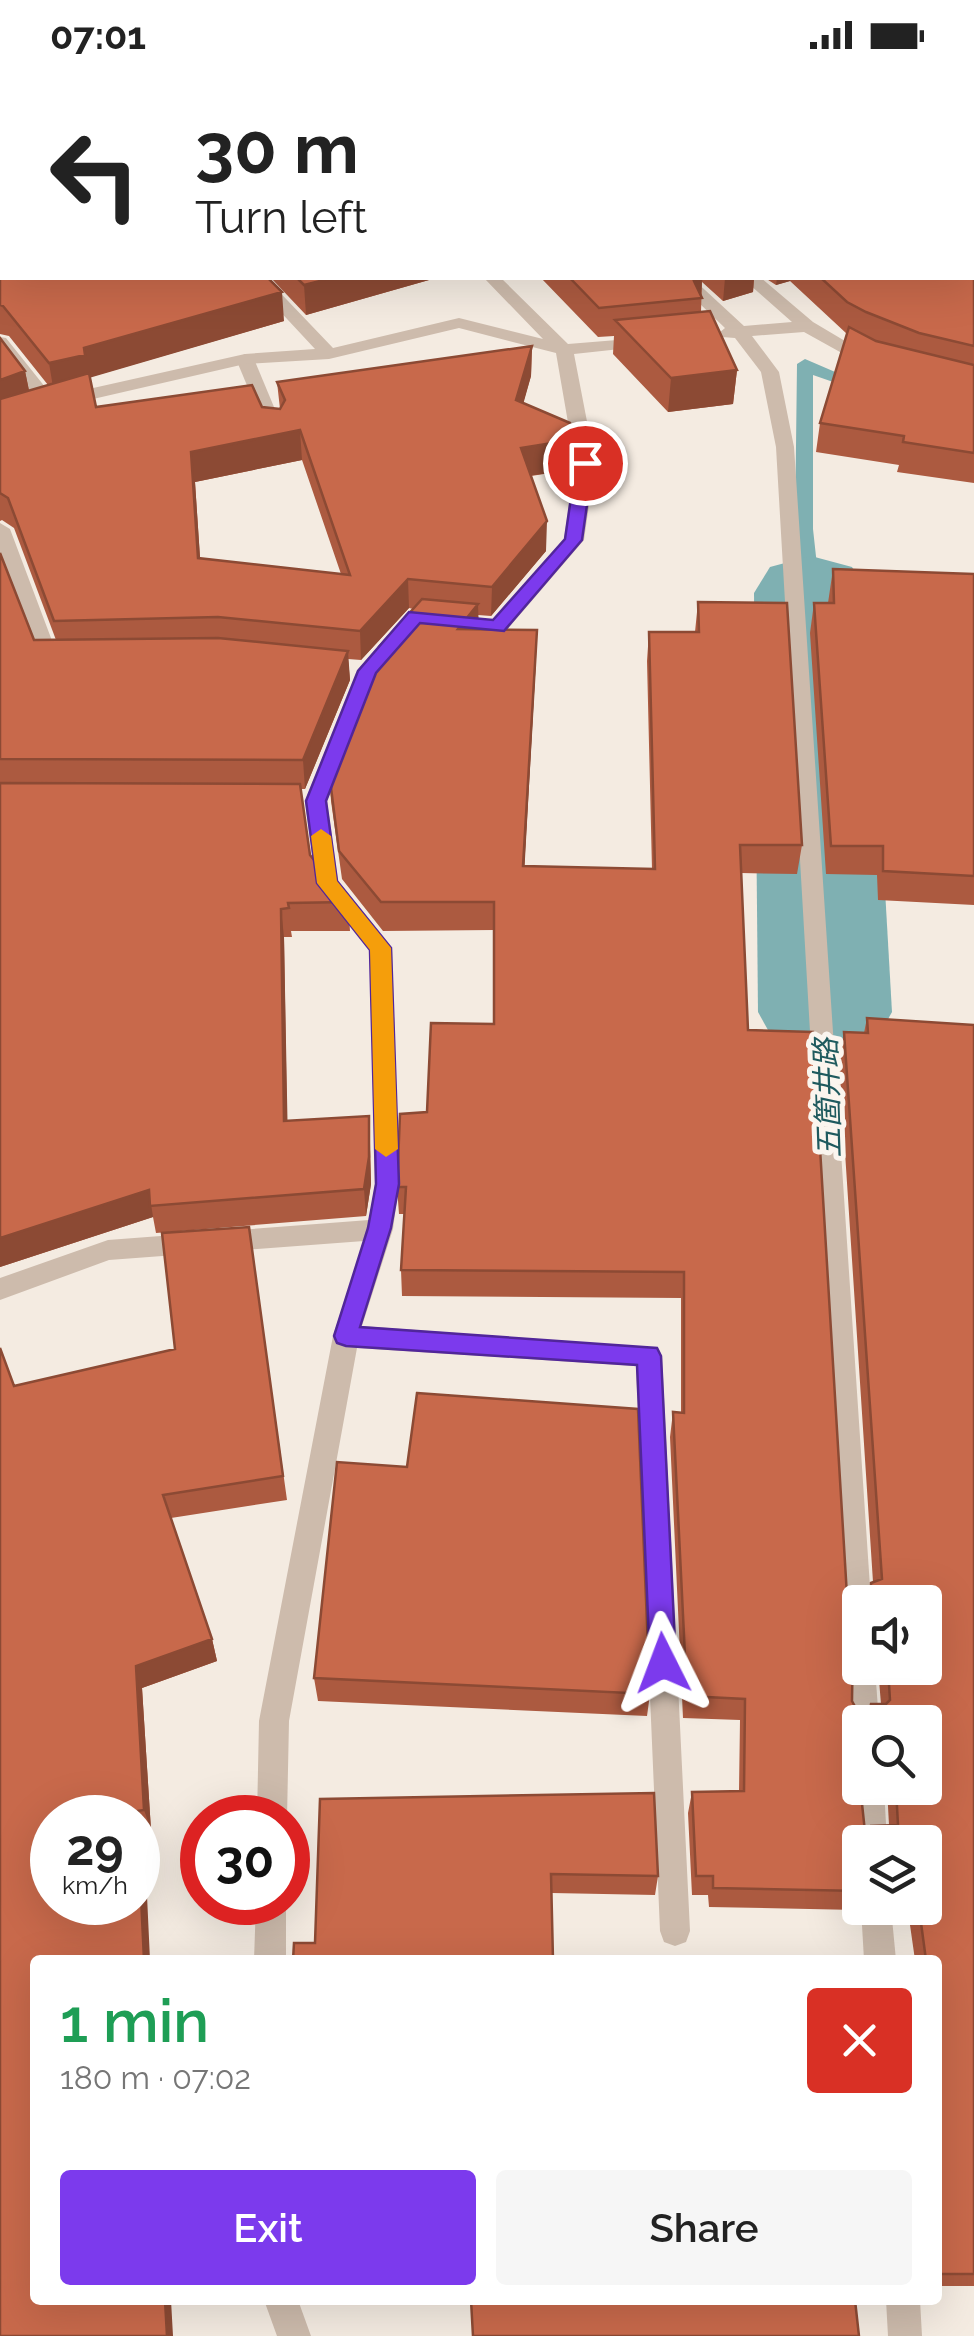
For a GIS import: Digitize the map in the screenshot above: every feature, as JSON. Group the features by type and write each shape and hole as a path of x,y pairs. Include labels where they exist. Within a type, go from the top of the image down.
{"street":[{"path":"259,280 329,354"},
{"path":"272,1795 274,1721 346,1336 380,1228 387,1184 380,948 327,883 306,801 359,670 410,624 498,627 574,540 585,463 564,350 494,280"},
{"path":"684,280 740,332 770,372 784,447 856,1585"},
{"path":"753,280 807,326 866,361 897,369"},
{"path":"0,422 48,404 246,359 329,354 459,323 564,350 662,340"},
{"path":"701,336 807,326"},
{"path":"0,342 48,404"},
{"path":"246,359 275,432"},
{"path":"0,529 49,661 87,660"},
{"path":"0,1289 108,1250 380,1228"},
{"path":"346,1336 649,1356 676,1932"},
{"path":"270,1955 271,1925"},
{"path":"877,1925 880,1955"},
{"path":"283,2305 294,2336"},
{"path":"903,2305 906,2336"}],"building":[{"path":"0,280 270,280 282,292 84,348 85,355 49,363 0,305"},
{"path":"572,280 698,280 694,281 702,298 599,308"},
{"path":"823,280 974,280 974,346 919,333 847,302"},
{"path":"710,311 737,370 671,378 615,320"},
{"path":"849,327 876,341 974,365 974,453 903,442 904,436 820,423"},
{"path":"0,338 25,371 0,380"},
{"path":"532,346 516,400 570,423 572,434 571,440 521,448 547,521 492,587 408,579 360,631 218,617 54,621 8,498 0,493 0,399 89,373 96,407 252,385 262,407 280,409 285,400 277,382","holes":["300,430 350,575 198,558 191,452"]},
{"path":"0,553 34,640 218,638 348,651 303,760 0,759"},
{"path":"833,569 974,574 974,876 883,871 883,846 831,846 814,603 834,603"},
{"path":"422,599 478,604 458,629 537,630 523,866 655,869 649,632 699,632 698,602 787,603 802,845 740,845 748,1030 813,1032 846,1585 842,1585 842,1685 852,1685 854,1705 842,1705 842,1805 862,1805 864,1825 842,1825 842,1891 713,1888 713,1876 696,1876 692,1792 744,1791 745,1699 687,1696 673,1412 684,1413 684,1272 401,1270 406,1187 397,1187 400,1114 427,1112 431,1023 494,1024 494,902 381,902 339,851 329,772 379,647"},
{"path":"0,783 300,784 310,855 348,902 288,903 289,908 281,909 284,1121 369,1116 364,1189 150,1206 149,1190 0,1238"},
{"path":"867,1018 974,1025 974,2274 942,2274 942,1955 925,1955 921,1925 942,1925 942,1825 898,1825 897,1805 942,1805 942,1705 871,1705 890,1700 889,1685 942,1685 942,1585 871,1585 882,1579 844,1032 868,1033"},
{"path":"249,1227 283,1476 163,1495 212,1639 136,1666 143,1795 30,1795 30,1925 142,1925 144,1955 30,1955 30,2305 165,2305 167,2336 0,2336 0,1348 14,1386 175,1349 162,1233"},
{"path":"417,1393 638,1409 650,1694 314,1678 337,1462 407,1467"},
{"path":"654,1793 658,1876 551,1874 553,1955 293,1955 294,1943 315,1943 320,1799"},
{"path":"471,2305 856,2305 859,2336 473,2336"}],"waterway":[{"path":"811,593 804,529 805,364 830,378 862,387"},
{"name":"五箇井路","path":"811,593 825,1012"}],"slow traffic":[{"path":"321,836 327,883 380,948 386,1149"}],"route":[{"path":"585,463 574,540 498,627 416,617 368,671 316,801 327,883 380,948 387,1184 380,1228 346,1336 649,1356 663,1663"}]}
